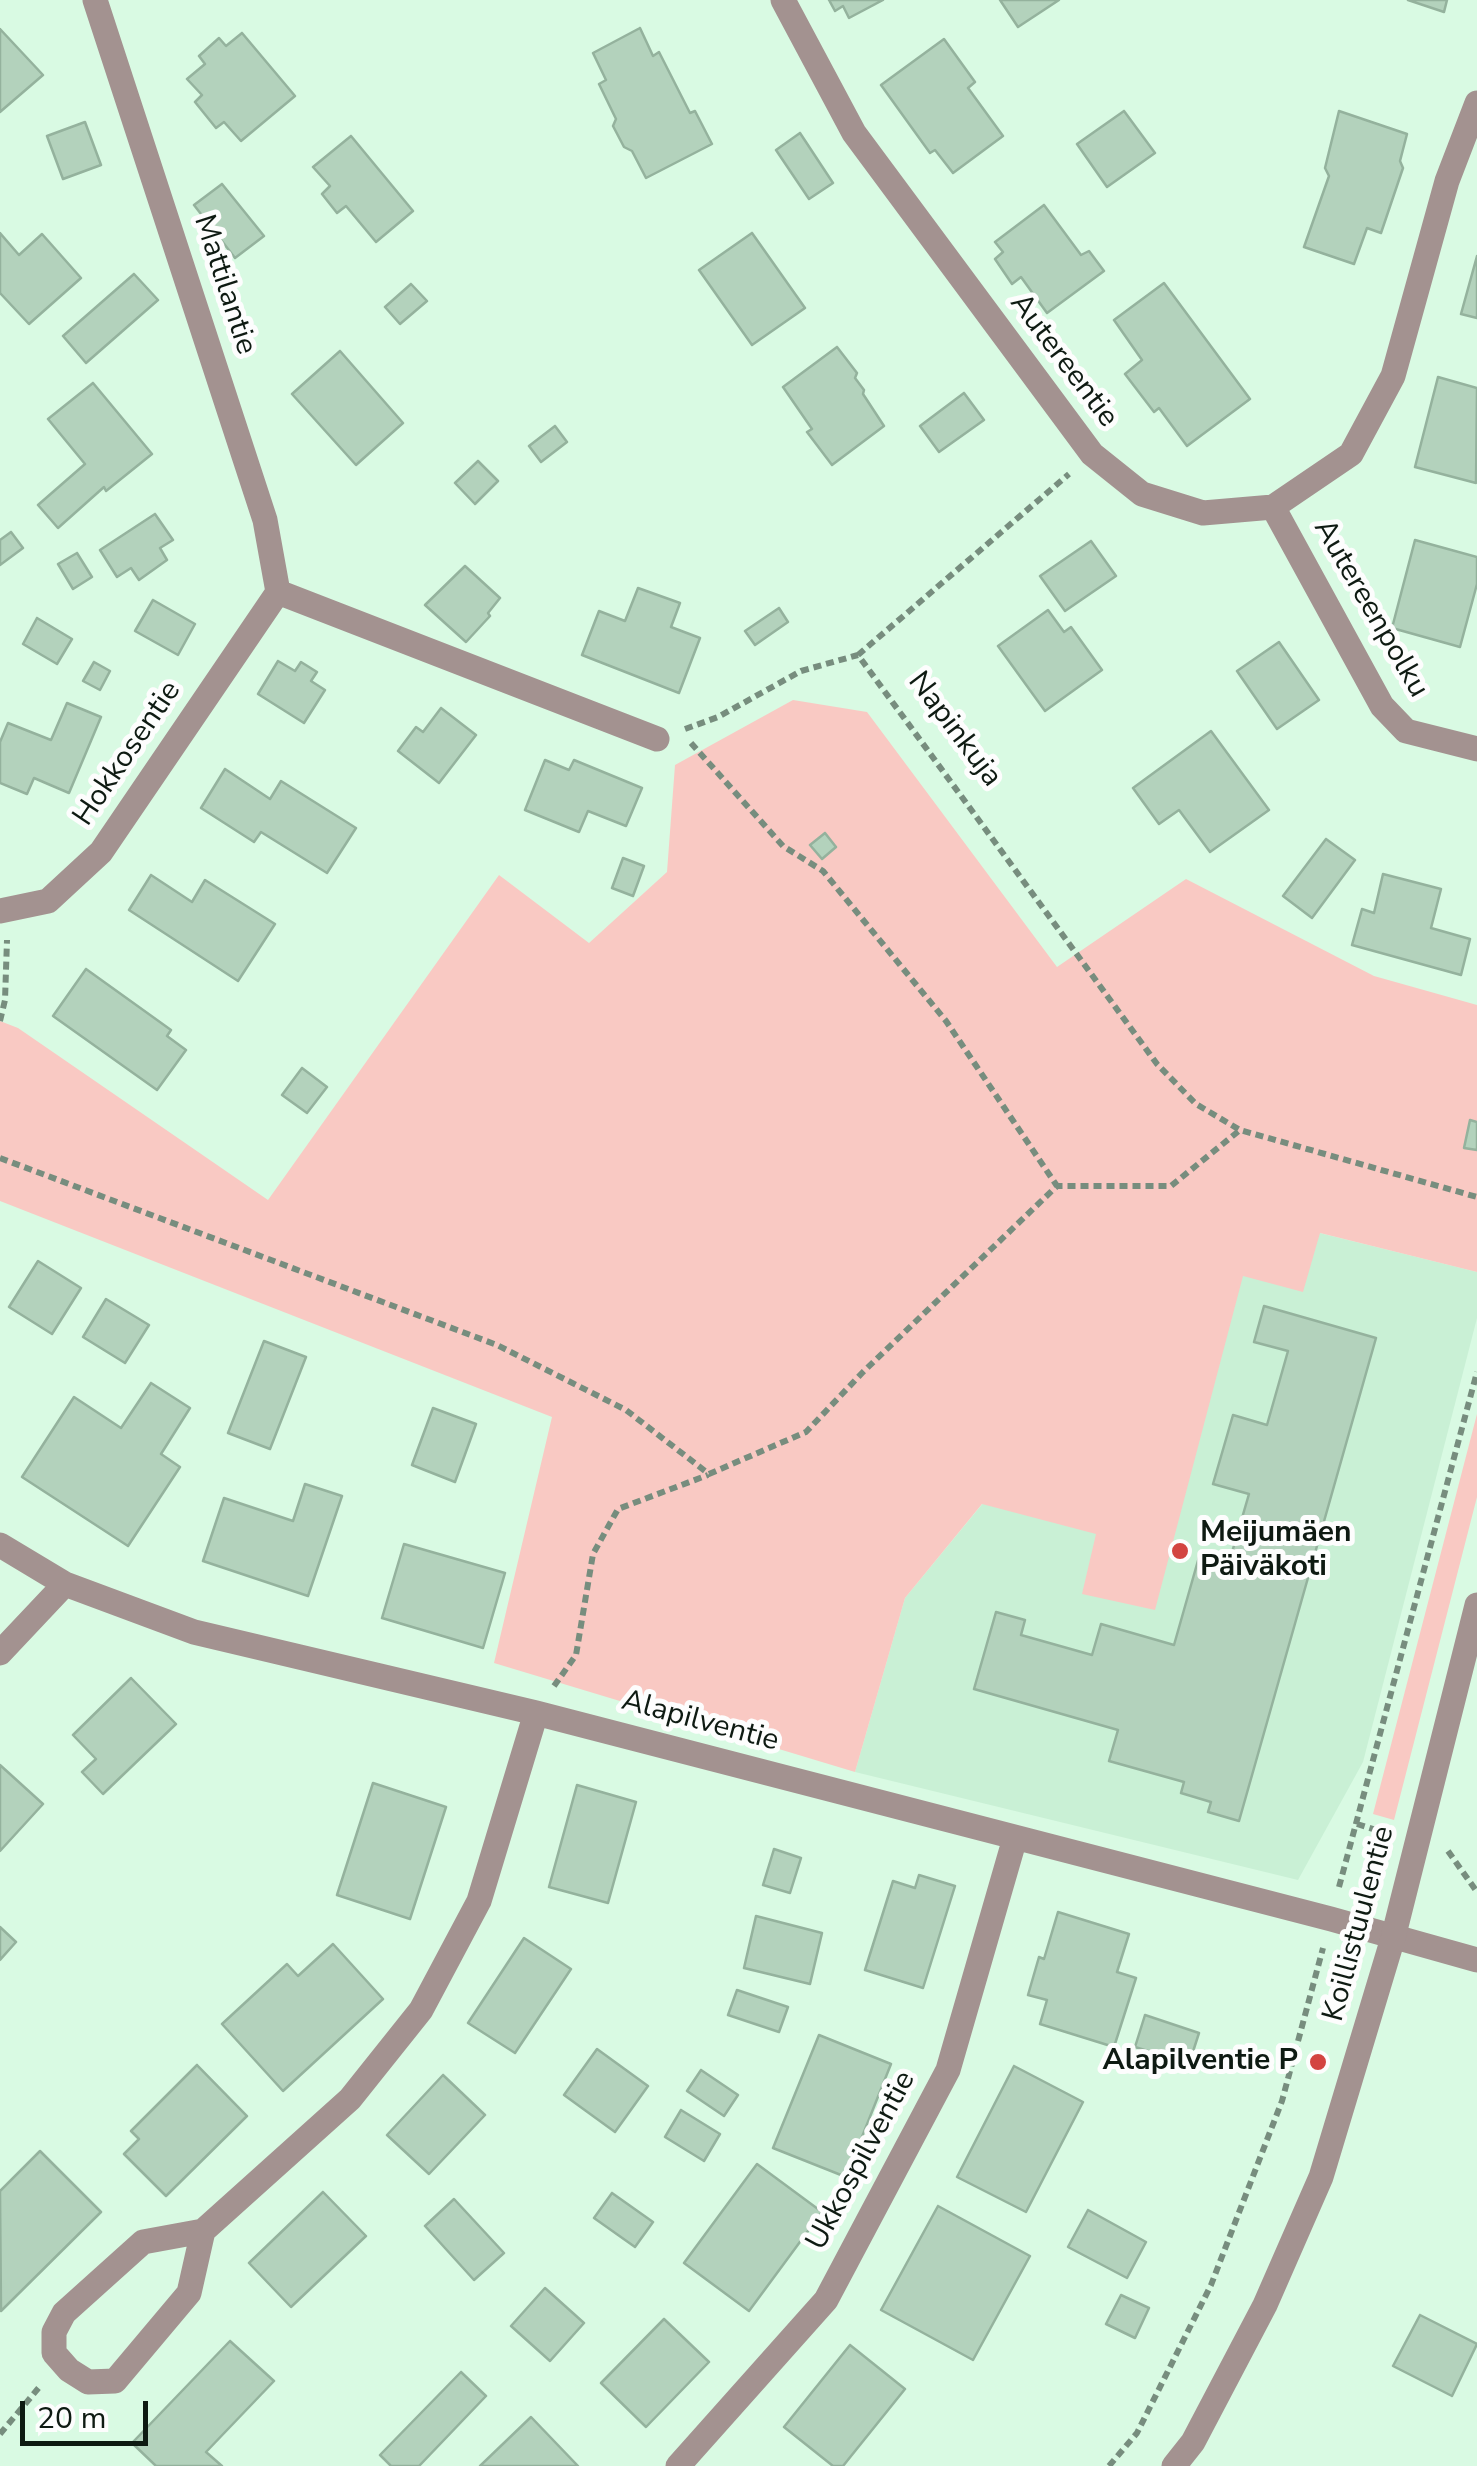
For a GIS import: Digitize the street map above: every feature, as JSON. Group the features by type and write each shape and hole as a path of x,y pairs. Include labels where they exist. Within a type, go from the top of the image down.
{"street":[{"name":"Mattilantie","path":"94,0 266,520 278,592"},
{"name":"Autereentie","path":"782,0 854,133 1092,454 1142,494 1203,513 1273,507 1351,454 1392,376 1447,181 1477,103"},
{"name":"Autereenpolku","path":"1273,507 1382,706 1406,730 1477,749"},
{"path":"278,592 669,735"},
{"name":"Hokkosentie","path":"4,910 48,901 101,852 278,592"},
{"name":"Alapilventie","path":"0,1546 65,1584 194,1632 536,1713 1477,1960"},
{"path":"0,1653 65,1584"},
{"name":"Koillistuulentie","path":"1174,2466 1192,2442 1265,2305 1321,2177 1393,1938 1477,1605"},
{"path":"203,2230 190,2293 114,2382 88,2382 54,2353 54,2332 64,2312 143,2242 203,2230 350,2098 422,2010 479,1901 536,1713"},
{"name":"Ukkospilventie","path":"678,2466 826,2300 948,2070 1015,1838"}],"path":[{"path":"1058,1186 946,1021 823,872 783,846 669,735 718,718 802,671 858,655 1092,454"},
{"name":"Napinkuja","path":"858,655 1157,1064 1196,1104 1240,1130 1477,1197"},
{"path":"0,1021 5,1000 4,910"},
{"path":"536,1713 576,1655 593,1554 618,1509 806,1432 863,1372 1058,1186 1171,1186 1240,1130"},
{"path":"0,1158 498,1345 626,1410 709,1474"},
{"path":"0,2434 62,2361"}],"shaded area":[{"path":"793,700 867,712 1057,967 1186,879 1374,976 1477,1005 1477,1272 1320,1233 1303,1292 1243,1276 1155,1610 1082,1594 1096,1534 982,1504 905,1598 855,1772 494,1663 552,1417 0,1201 0,1021 18,1028 268,1200 499,875 589,943 667,872 675,765"},
{"name":"Meijumäen Päiväkoti","path":"1251,1216 1477,1272 1477,1318 1363,1762 1298,1880 855,1772 905,1598 1068,1400"},
{"path":"1477,1414 1477,1497 1394,1820 1373,1814"}],"building":[{"path":"829,0 883,0 849,18 843,6 835,11"},
{"path":"1000,0 1059,0 1018,27"},
{"path":"1408,0 1447,0 1444,12"},
{"path":"640,28 653,56 659,52 690,113 695,111 712,144 646,178 613,126 616,119 599,84 606,80 593,53"},
{"path":"0,29 43,75 0,112"},
{"path":"242,33 295,96 241,141 224,122 216,128 195,102 202,95 187,79 205,64 199,56 219,38 226,46"},
{"path":"944,39 975,82 968,88 1003,136 953,173 935,150 930,153 881,85"},
{"path":"1124,111 1155,153 1107,187 1077,144"},
{"path":"1339,111 1407,134 1400,161 1403,168 1381,233 1367,228 1354,264 1304,247 1329,176 1325,168"},
{"path":"85,122 101,165 63,179 47,136"},
{"path":"800,133 833,183 809,199 776,150"},
{"path":"351,136 413,211 376,242 346,206 337,213 322,194 330,186 313,167"},
{"path":"222,184 264,236 235,258 194,205"},
{"path":"1044,205 1081,255 1089,251 1104,271 1047,313 1021,277 1012,284 995,259 1003,252 995,242"},
{"path":"0,233 19,255 42,234 81,278 29,324 0,293"},
{"path":"752,233 805,308 752,345 699,270"},
{"path":"1477,256 1477,318 1461,314"},
{"path":"134,274 158,300 86,363 63,336"},
{"path":"1164,283 1250,399 1187,446 1159,408 1154,412 1125,374 1142,360 1114,320"},
{"path":"411,284 427,301 400,324 385,307"},
{"path":"837,347 857,373 855,378 863,394 884,426 832,465 807,432 812,429 783,387"},
{"path":"340,351 403,423 356,465 292,394"},
{"path":"1438,377 1477,388 1476,483 1415,467"},
{"path":"93,383 152,454 106,491 104,487 58,528 38,505 85,464 48,419"},
{"path":"964,393 984,420 939,452 920,426"},
{"path":"555,426 567,442 541,462 529,446"},
{"path":"478,461 498,481 475,504 455,483"},
{"path":"155,514 173,540 160,548 167,560 139,580 131,568 117,577 100,550"},
{"path":"11,532 23,548 0,565 0,540"},
{"path":"1415,540 1477,557 1477,584 1460,647 1392,628"},
{"path":"1091,541 1116,576 1065,611 1040,576"},
{"path":"77,553 92,577 73,589 58,564"},
{"path":"465,566 500,598 488,613 490,616 466,642 425,605"},
{"path":"638,588 680,603 671,627 700,638 679,693 582,655 599,611 625,621"},
{"path":"153,600 195,624 178,655 135,631"},
{"path":"779,608 788,622 755,645 745,631"},
{"path":"1048,610 1064,632 1071,627 1102,670 1045,711 998,646"},
{"path":"37,618 72,639 57,664 23,644"},
{"path":"1279,642 1319,700 1277,729 1237,671"},
{"path":"278,661 295,671 301,662 317,672 311,681 325,690 304,723 258,694"},
{"path":"94,662 110,671 100,690 83,681"},
{"path":"67,703 101,717 69,793 34,778 27,794 0,783 0,742 8,723 51,740"},
{"path":"441,708 476,735 439,783 398,751 416,727 423,732"},
{"path":"1211,731 1269,810 1210,852 1179,810 1159,824 1133,788"},
{"path":"545,760 569,770 574,760 642,788 626,826 588,811 579,832 525,810"},
{"path":"225,769 270,799 281,781 356,828 327,873 261,832 254,842 201,808"},
{"path":"825,833 836,847 822,859 810,845"},
{"path":"1326,839 1355,860 1312,918 1283,896"},
{"path":"623,858 644,866 633,896 612,888"},
{"path":"1383,874 1441,889 1431,928 1470,939 1461,975 1352,945 1362,909 1374,913"},
{"path":"151,875 192,902 205,880 275,924 238,981 129,910"},
{"path":"86,969 171,1030 167,1036 186,1050 157,1090 53,1016"},
{"path":"302,1068 327,1087 307,1113 282,1095"},
{"path":"1470,1120 1477,1122 1477,1150 1464,1148"},
{"path":"38,1261 81,1288 52,1334 9,1307"},
{"path":"106,1299 149,1325 125,1363 83,1337"},
{"path":"1264,1306 1376,1338 1239,1821 1208,1812 1211,1802 1181,1793 1184,1782 1109,1761 1118,1730 974,1689 996,1612 1025,1620 1021,1635 1092,1655 1101,1624 1174,1645 1199,1557 1228,1566 1249,1494 1213,1484 1233,1415 1267,1425 1288,1351 1254,1342"},
{"path":"264,1341 306,1357 270,1449 228,1433"},
{"path":"151,1383 190,1408 161,1454 180,1467 128,1546 22,1477 74,1397 121,1428"},
{"path":"433,1408 476,1424 455,1482 412,1465"},
{"path":"305,1484 342,1496 308,1596 203,1561 224,1498 293,1521"},
{"path":"404,1544 505,1573 483,1648 382,1618"},
{"path":"131,1678 176,1724 103,1794 82,1772 96,1759 73,1735"},
{"path":"0,1765 43,1804 0,1851"},
{"path":"373,1783 446,1807 410,1919 337,1895"},
{"path":"577,1785 636,1802 608,1903 549,1887"},
{"path":"774,1849 801,1858 790,1893 763,1885"},
{"path":"919,1875 955,1886 923,1988 865,1970 893,1881 915,1888"},
{"path":"1058,1912 1129,1934 1117,1972 1136,1978 1114,2047 1040,2024 1047,2000 1028,1995"},
{"path":"756,1916 822,1933 810,1984 744,1968"},
{"path":"0,1927 16,1942 0,1960"},
{"path":"524,1938 571,1969 515,2053 468,2023"},
{"path":"333,1944 383,1999 283,2091 222,2024 287,1964 298,1976"},
{"path":"737,1990 788,2007 779,2032 728,2015"},
{"path":"1145,2015 1199,2033 1189,2064 1135,2047"},
{"path":"819,2035 891,2064 846,2177 773,2148"},
{"path":"597,2049 648,2086 615,2132 564,2095"},
{"path":"197,2065 247,2116 166,2196 124,2154 139,2139 131,2131"},
{"path":"1014,2066 1083,2102 1026,2212 957,2177"},
{"path":"701,2070 738,2095 724,2116 687,2091"},
{"path":"443,2075 485,2115 429,2174 387,2135"},
{"path":"681,2110 720,2134 704,2161 665,2137"},
{"path":"40,2151 101,2212 1,2311 0,2191"},
{"path":"757,2164 822,2212 749,2311 684,2263"},
{"path":"323,2192 366,2236 291,2307 249,2263"},
{"path":"612,2193 653,2222 635,2247 594,2218"},
{"path":"454,2199 504,2253 474,2280 425,2226"},
{"path":"938,2206 1030,2256 973,2360 881,2310"},
{"path":"1088,2210 1146,2242 1127,2278 1068,2247"},
{"path":"545,2288 584,2323 550,2361 511,2326"},
{"path":"1121,2295 1149,2308 1135,2338 1106,2324"},
{"path":"1420,2315 1477,2344 1452,2396 1393,2366"},
{"path":"664,2319 709,2362 646,2427 601,2383"},
{"path":"230,2341 274,2381 206,2452 222,2466 156,2466 132,2443"},
{"path":"850,2345 905,2389 843,2466 833,2466 784,2427"},
{"path":"461,2372 486,2396 419,2466 391,2466 380,2455"},
{"path":"531,2417 578,2466 480,2466"}],"place":[{"name":"Meijumäen Päiväkoti","path":"1180,1551"},
{"name":"Alapilventie P","path":"1318,2062"}]}
